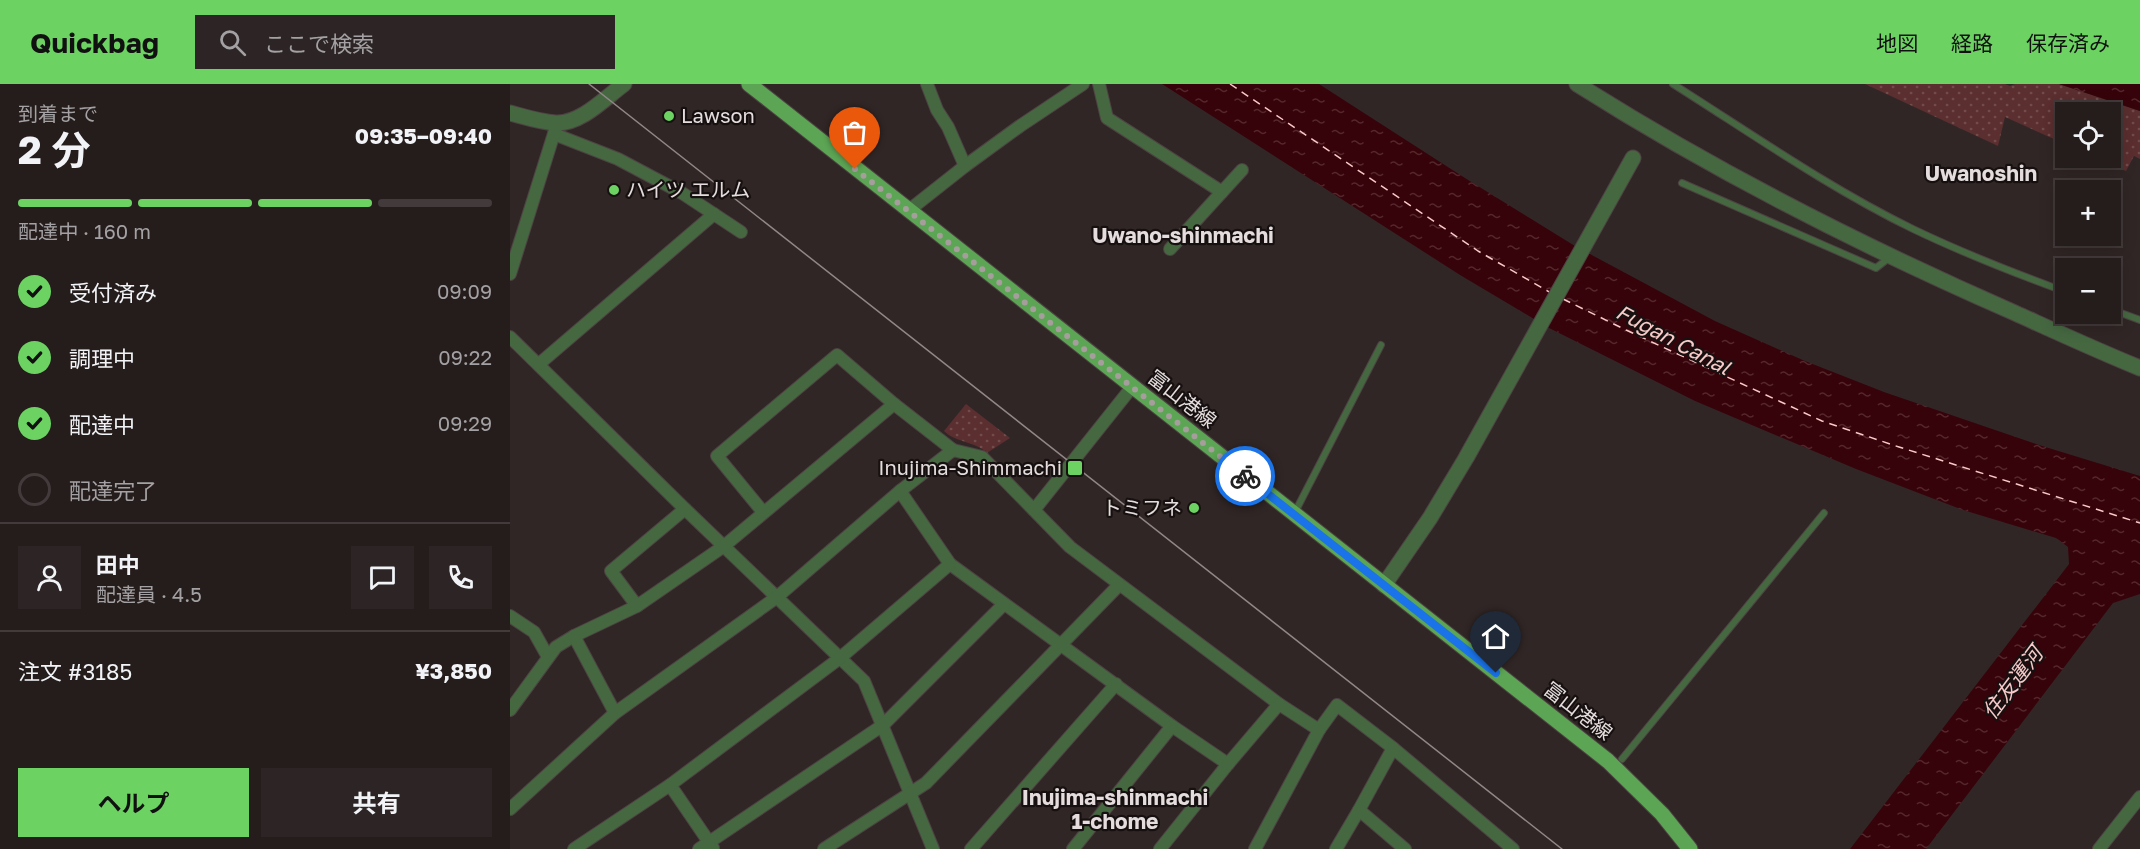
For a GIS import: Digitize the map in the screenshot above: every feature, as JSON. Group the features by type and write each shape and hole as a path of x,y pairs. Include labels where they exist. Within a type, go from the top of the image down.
{"main road":[{"name":"富山港線","path":"749,84 1608,761 1662,814 1690,849"}],"street":[{"path":"510,274 556,129 585,113 624,84"},
{"path":"927,84 937,110 948,127 965,166"},
{"path":"908,211 1035,115 1083,84"},
{"path":"1100,84 1107,118 1222,192"},
{"path":"1576,84 1744,181 1891,256 2140,368"},
{"path":"510,113 556,129 618,159 682,193 741,232"},
{"path":"1384,585 1430,518 1633,158"},
{"path":"1170,249 1242,170"},
{"path":"539,364 714,214"},
{"path":"510,337 864,681 933,849"},
{"path":"763,512 717,456 837,355 953,450 982,457 1070,547 1279,704 1319,730"},
{"path":"1034,510 1132,387"},
{"path":"510,710 556,647 637,606 724,546 894,404"},
{"path":"510,809 615,712 777,597 900,491 953,450"},
{"path":"900,491 950,564 1172,726 1228,764"},
{"path":"637,606 611,571 685,509"},
{"path":"573,849 670,785 840,658 950,564"},
{"path":"824,849 926,783 1119,585"},
{"path":"670,785 708,847 883,725 1004,604"},
{"path":"510,616 534,632 548,657"},
{"path":"574,636 615,712"},
{"path":"971,849 1116,684"},
{"path":"1160,849 1279,704"},
{"path":"1255,849 1319,730 1337,705 1393,748 1513,849"},
{"path":"1073,849 1172,726"},
{"path":"1336,849 1393,748"},
{"path":"2099,849 2140,797"},
{"path":"1359,810 1405,849"}],"lane":[{"path":"1673,84 1841,190 1911,228 1978,259 2055,288"},
{"path":"1682,183 1876,268 1891,256"},
{"path":"2121,313 2140,320"},
{"path":"1293,514 1381,345"},
{"path":"1623,759 1824,513"}],"shaded area":[{"path":"1865,84 2005,84 2010,86 2059,84 2113,102 2055,102 2055,140 2005,117 1998,146"},
{"path":"2121,105 2140,111 2140,159 2134,156 2126,171 2119,168 2121,168"},
{"path":"966,404 1010,438 987,453 977,446 949,435 944,431"}],"water":[{"path":"1162,84 1319,84 1575,246 1715,321 1805,361 1884,392 2039,445 2140,476 2140,594 2113,603 1926,849 1850,849 2069,564 2068,547 2056,538 1963,510 1856,469 1695,401 1549,328 1460,275"},
{"path":"2059,84 2140,84 2140,111 2121,105 2121,102 2113,102"}],"ferry route":[{"path":"1230,84 1478,251 1551,293"},
{"path":"1563,299 1822,421 2140,523"}],"tram line":[{"path":"589,84 1562,849"}],"way so far":[{"path":"855,169 1245,476"}],"place":[{"name":"Lawson","path":"669,116"},
{"name":"ハイツ エルム","path":"614,190"},
{"name":"Inujima-Shimmachi","path":"1075,468"},
{"name":"トミフネ","path":"1194,508"}],"district":[{"name":"Uwanoshin","path":"1981,174"},
{"name":"Uwano-shinmachi","path":"1183,236"},
{"name":"Inujima-shinmachi 1-chome","path":"1115,810"}],"route":[{"path":"1245,476 1496,673"}],"water label":[{"name":"Fugan Canal","path":"1673,340"},
{"name":"住友運河","path":"2013,683"}]}
